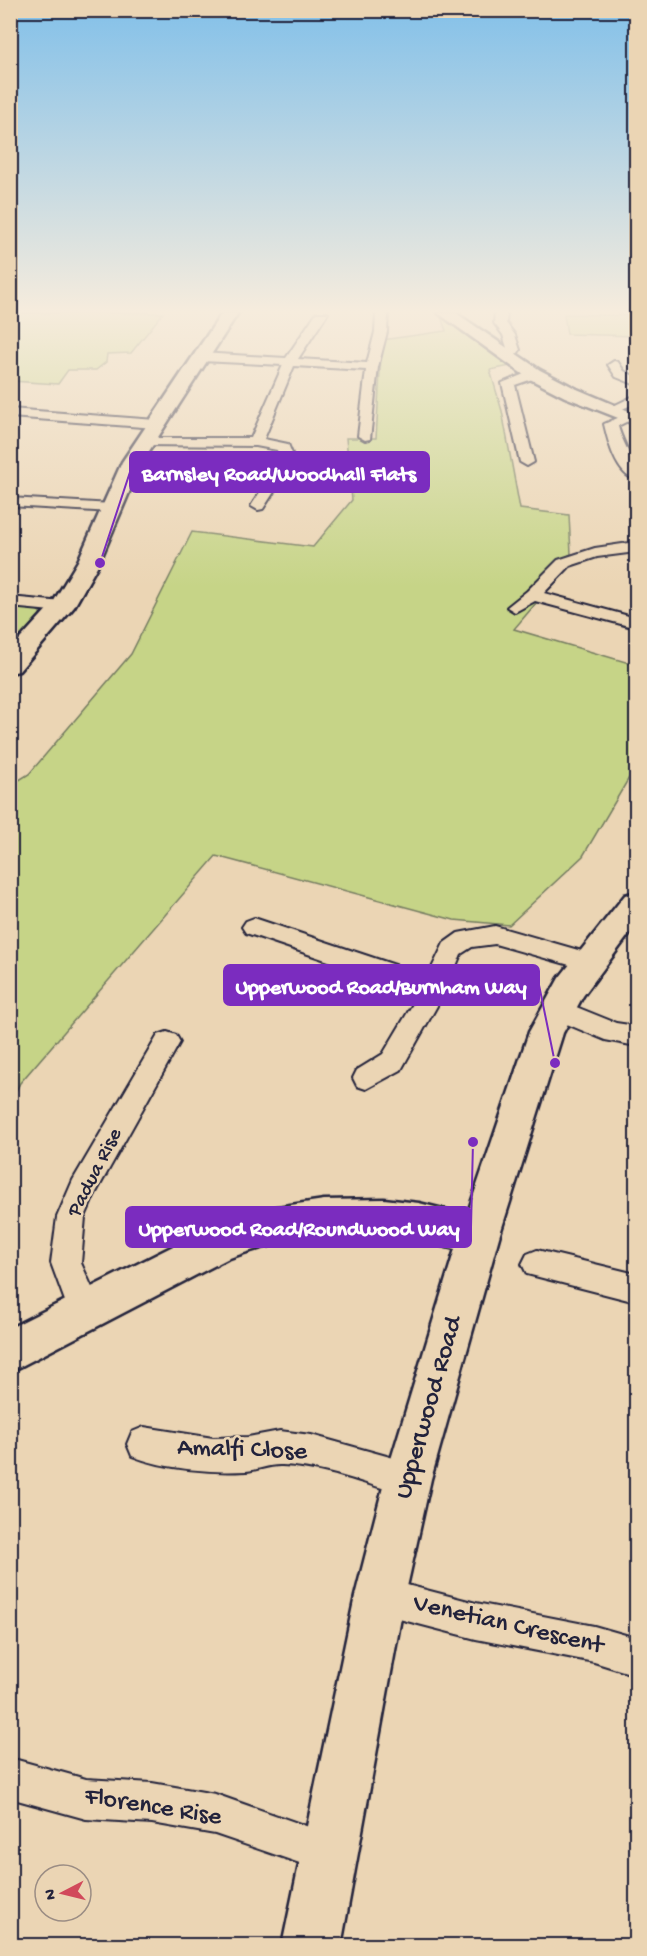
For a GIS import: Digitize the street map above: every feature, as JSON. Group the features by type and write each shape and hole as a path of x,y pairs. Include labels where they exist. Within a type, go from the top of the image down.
{"street":[{"path":"10,666 62,607 89,561 123,479 169,404"},
{"path":"256,442 272,404"},
{"path":"365,436 368,404"},
{"path":"513,404 527,462"},
{"path":"598,404 633,419"},
{"path":"611,410 624,404"},
{"path":"10,412 156,424"},
{"path":"633,419 610,424 615,442 627,466 636,476"},
{"path":"144,442 256,442 283,447 286,456 276,478 258,506"},
{"path":"10,502 112,508"},
{"path":"515,607 533,595 564,563 595,553 636,547"},
{"path":"533,595 636,623"},
{"path":"10,602 62,607"},
{"name":"Upperwood Road","path":"311,1946 380,1596 408,1479 479,1237 546,1032 571,987 636,903"},
{"path":"254,927 435,988"},
{"path":"366,1078 392,1062 435,988 452,949 466,939 495,935 591,962"},
{"path":"559,1010 615,1034 636,1036"},
{"name":"Padua Rise","path":"87,1310 76,1291 66,1263 70,1217 82,1189 167,1042"},
{"path":"10,1351 213,1246 257,1229 296,1221 353,1216 384,1217 419,1221 479,1237"},
{"path":"537,1264 636,1288"},
{"name":"Amalfi Close","path":"144,1444 213,1455 248,1454 280,1448 311,1452 408,1479"},
{"name":"Venetian Crescent","path":"380,1596 476,1621 594,1644 636,1657"},
{"name":"Florence Rise","path":"10,1778 86,1799 152,1803 215,1814 329,1853"}],"green space":[{"path":"378,404 500,404 520,509 569,515 571,554 555,563 528,599 537,602 514,629 636,665 636,766 583,856 509,925 454,920 216,856 20,1083 11,1101 11,785 29,774 131,654 192,532 313,547 352,500 346,438 376,438"},
{"path":"11,607 35,609 40,612 41,617 11,654"}],"place":[{"name":"Barnsley Road/Woodhall Flats","path":"100,563"},
{"name":"Upperwood Road/Burnham Way","path":"555,1063"},
{"name":"Upperwood Road/Roundwood Way","path":"473,1142"}]}
